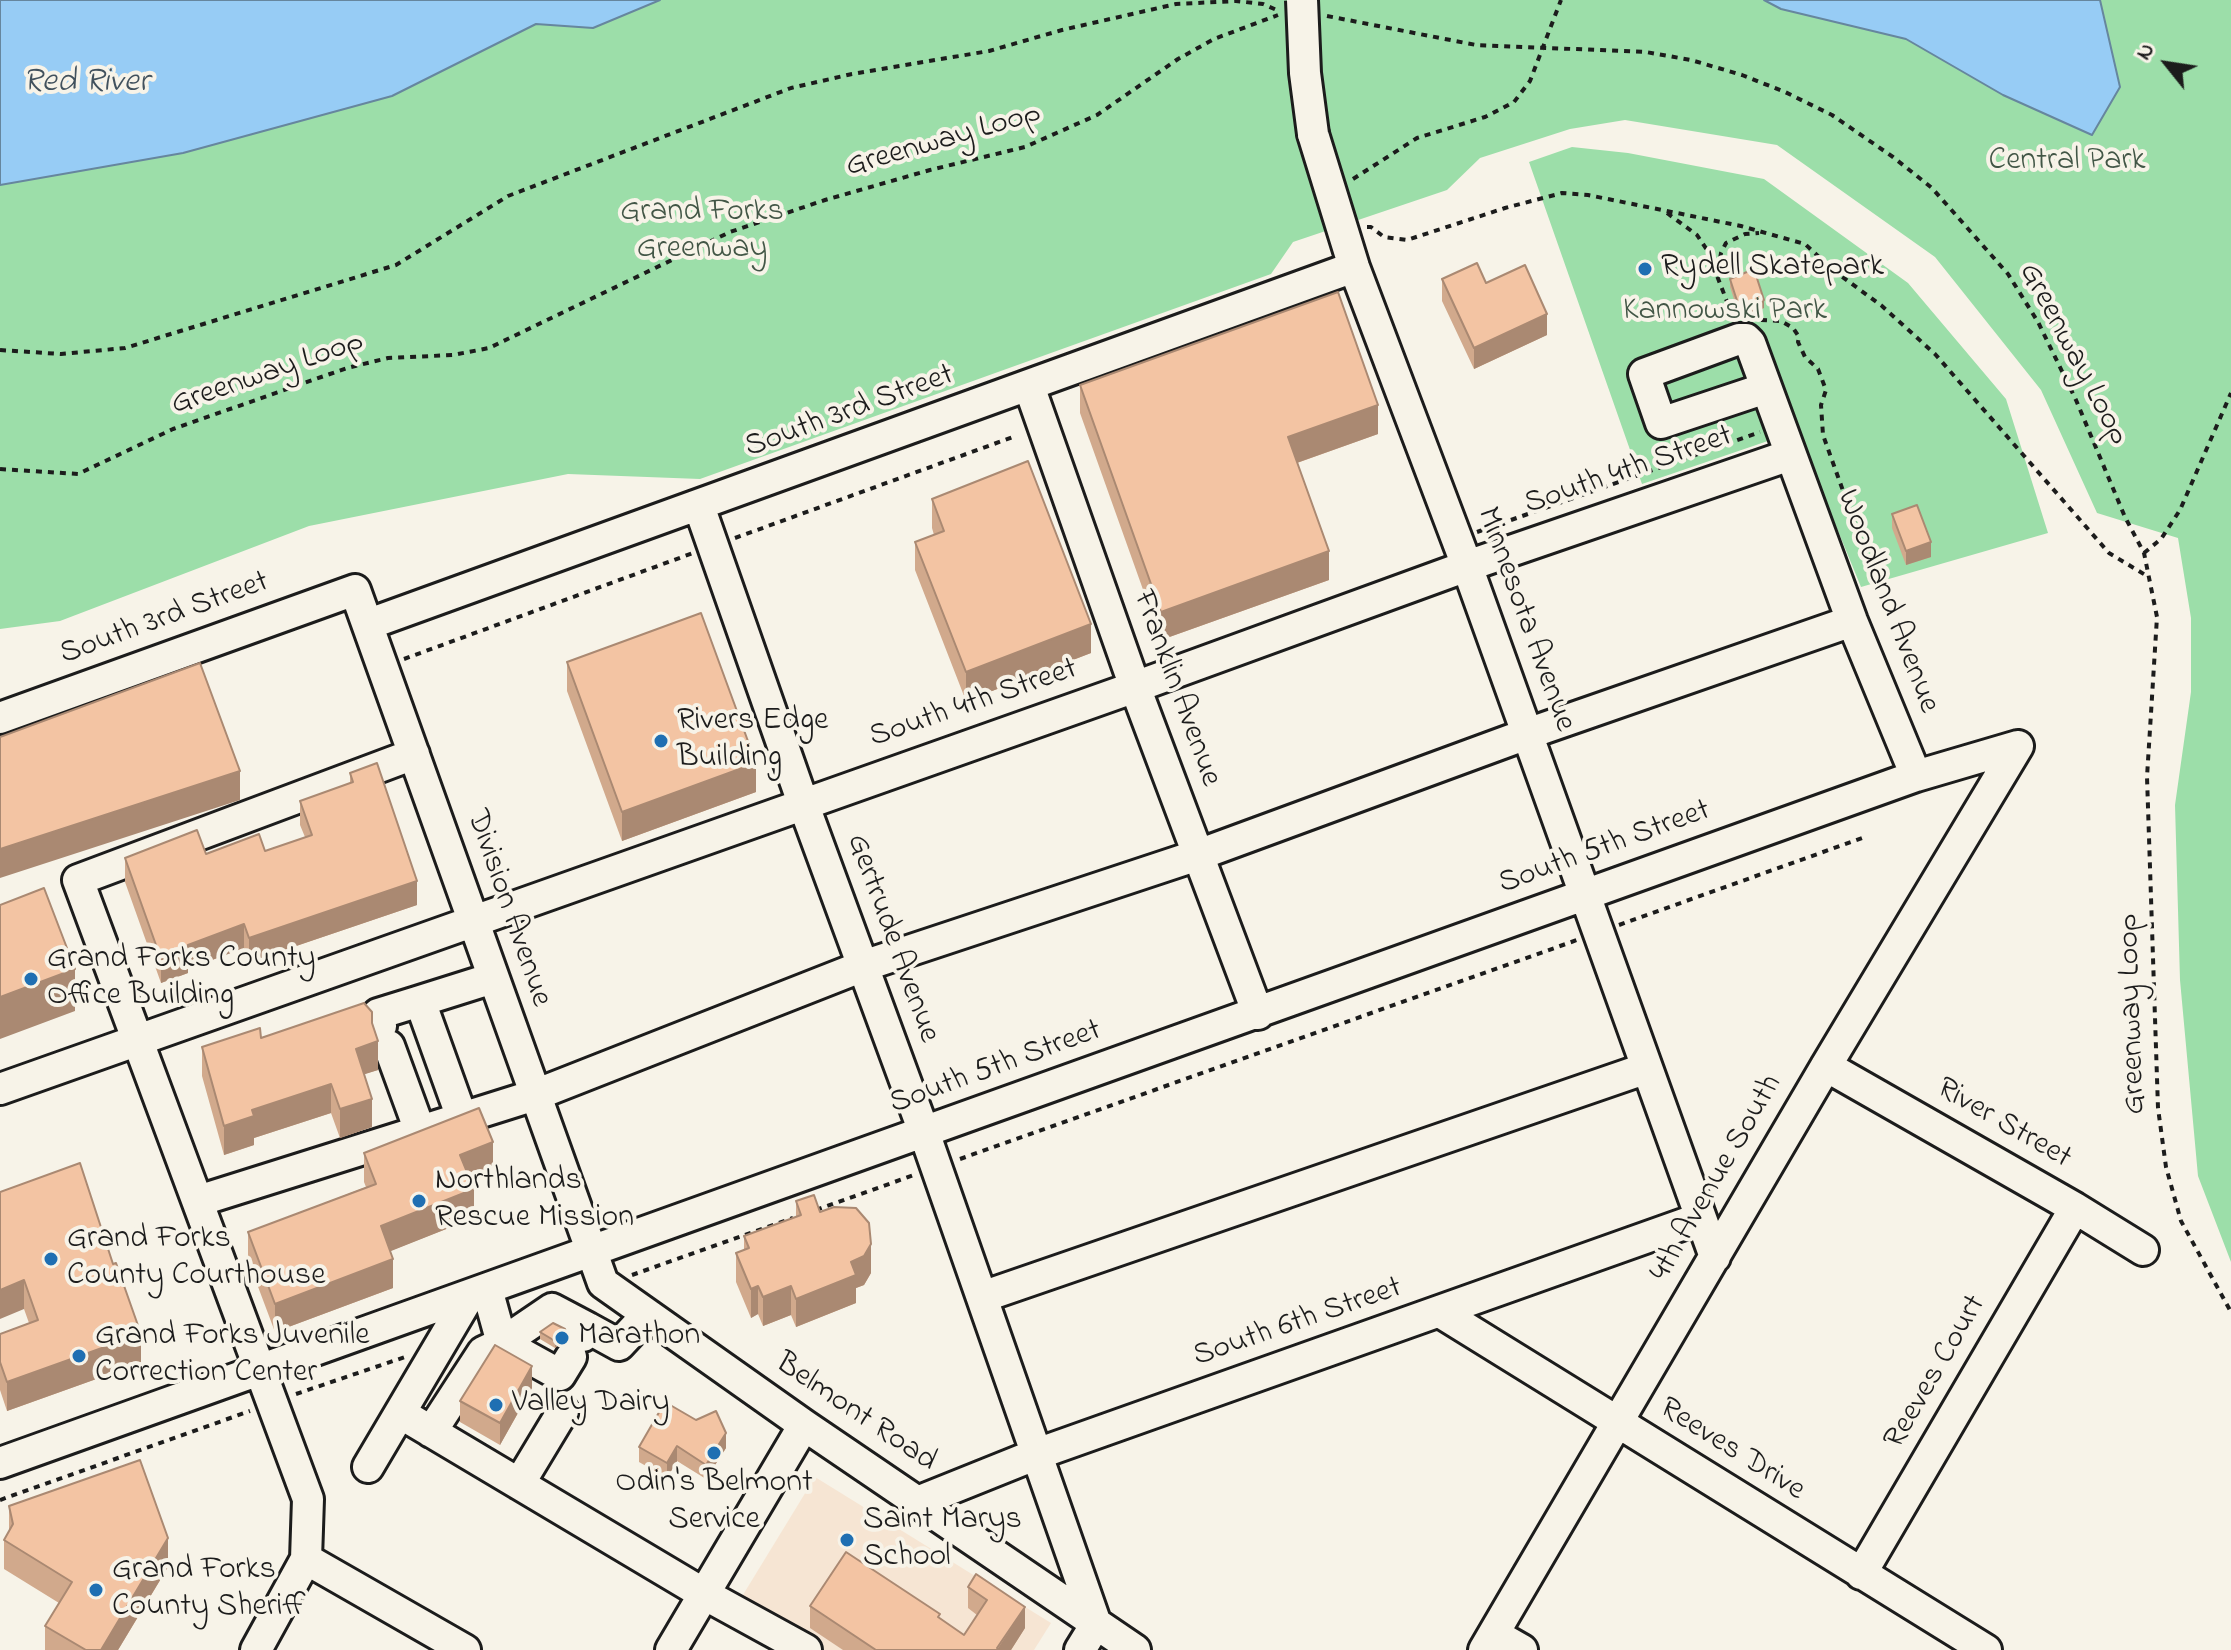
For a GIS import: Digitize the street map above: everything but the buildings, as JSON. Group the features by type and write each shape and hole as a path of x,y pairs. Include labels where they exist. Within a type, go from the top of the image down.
{"street":[{"name":"Minnesota Avenue","path":"1300,9 1313,134 1342,234 1462,553 1715,1257"},
{"name":"South 3rd Street","path":"369,624 1354,267"},
{"name":"Franklin Avenue","path":"1029,386 1135,687 1258,1014"},
{"name":"Woodland Avenue","path":"1766,388 1852,621 1916,776"},
{"name":"South 4th Street","path":"0,1089 1135,687 1462,553 1790,455"},
{"name":"Gertrude Avenue","path":"699,506 803,803 924,1132 1096,1624"},
{"name":"South 3rd Street","path":"0,718 355,590"},
{"name":"Division Avenue","path":"355,590 591,1252"},
{"path":"198,1201 535,1095 863,966 1198,855 1527,734 1852,621"},
{"name":"South 5th Street","path":"2,1455 478,1293 1916,776 2018,746"},
{"name":"4th Avenue South","path":"1489,1642 1826,1066 2018,746"},
{"path":"256,1650 306,1559 308,1499 78,880 414,754"},
{"path":"420,1131 378,1014 493,978"},
{"path":"420,1001 462,1118"},
{"name":"River Street","path":"1826,1066 2143,1250"},
{"path":"982,1297 1647,1068"},
{"name":"Reeves Court","path":"1861,1574 2075,1208"},
{"name":"South 6th Street","path":"920,1501 1037,1454 1701,1218"},
{"name":"Belmont Road","path":"591,1252 603,1283 612,1290 1135,1650"},
{"path":"567,1340 581,1308 612,1290"},
{"path":"368,1467 428,1365 478,1293 502,1343"},
{"path":"431,1432 483,1352 502,1343 552,1309 567,1340"},
{"name":"Reeves Drive","path":"1440,1312 1986,1650"},
{"path":"502,1343 567,1340 619,1345 647,1315"},
{"path":"428,1365 461,1383"},
{"path":"519,1484 563,1411"},
{"path":"400,1413 704,1594 806,1650"},
{"path":"671,1650 804,1425"},
{"path":"306,1559 465,1650"},
{"path":"1080,1650 1096,1624"},
{"path":"1489,1642 1522,1650"}],"path":[{"path":"1328,189 1353,179 1417,138 1506,108 1514,102 1530,81 1561,0"},
{"path":"0,350 61,354 125,348 396,265 508,196 791,88 852,74 989,51 1062,30 1176,4 1236,1 1300,9"},
{"name":"Greenway Loop","path":"0,469 78,474 173,429 347,368 388,358 453,355 489,348 730,232 915,174 1025,147 1097,115 1178,59 1214,39 1300,9 1476,45 1646,52 1691,60 1742,75 1832,115 1893,157 1932,188 2008,274 2038,322 2144,553 2157,617 2147,777 2158,1108 2166,1167 2181,1221 2231,1312"},
{"path":"1342,234 1371,227 1384,237 1407,240 1562,193 1588,195 1741,226 1805,244 1935,354 2109,553 2147,576"},
{"path":"1663,211 1697,235 1707,250 1737,327"},
{"path":"1717,272 1726,243 1745,234 1762,232"},
{"path":"1758,321 1781,321 1793,328 1805,357 1818,369 1826,390 1821,405 1823,435 1875,580"},
{"path":"2144,553 2161,539 2180,510 2231,393"},
{"path":"1462,553 1780,425"}],"shaded area":[{"name":"Saint Marys School","path":"815,1477 1051,1623 1034,1650 824,1650 738,1603"}],"green space":[{"name":"Grand Forks Greenway","path":"660,0 2231,0 2231,1262 2198,1176 2180,980 2175,805 2191,692 2191,618 2178,538 2097,513 2041,390 1935,257 1777,145 1625,120 1570,129 1480,158 1447,190 1293,242 1271,274 700,479 568,474 309,526 60,621 0,629 0,185 183,153 392,96 536,24 593,28"},
{"name":"Kannowski Park","path":"1572,147 1628,153 1764,179 1908,283 2006,399 2048,533 1861,587 1797,431 1642,484 1529,162"}],"water":[{"name":"Red River","path":"0,0 660,0 593,28 536,24 392,96 183,153 0,185"},
{"path":"1764,0 2100,0 2120,87 2092,135 2003,95 1906,39 1781,9"}],"place":[{"name":"Rydell Skatepark","path":"1645,269"},
{"name":"Rivers Edge Building","path":"661,741"},
{"name":"Grand Forks County Office Building","path":"31,979"},
{"name":"Northlands Rescue Mission","path":"419,1201"},
{"name":"Grand Forks County Courthouse","path":"51,1259"},
{"name":"Marathon","path":"562,1338"},
{"name":"Grand Forks Juvenile Correction Center","path":"79,1356"},
{"name":"Valley Dairy","path":"496,1405"},
{"name":"Odin's Belmont Service","path":"714,1453"},
{"name":"Saint Marys School","path":"847,1540"},
{"name":"Grand Forks County Sheriff","path":"96,1590"}],"park label":[{"name":"Central Park","path":"2067,163"}]}
